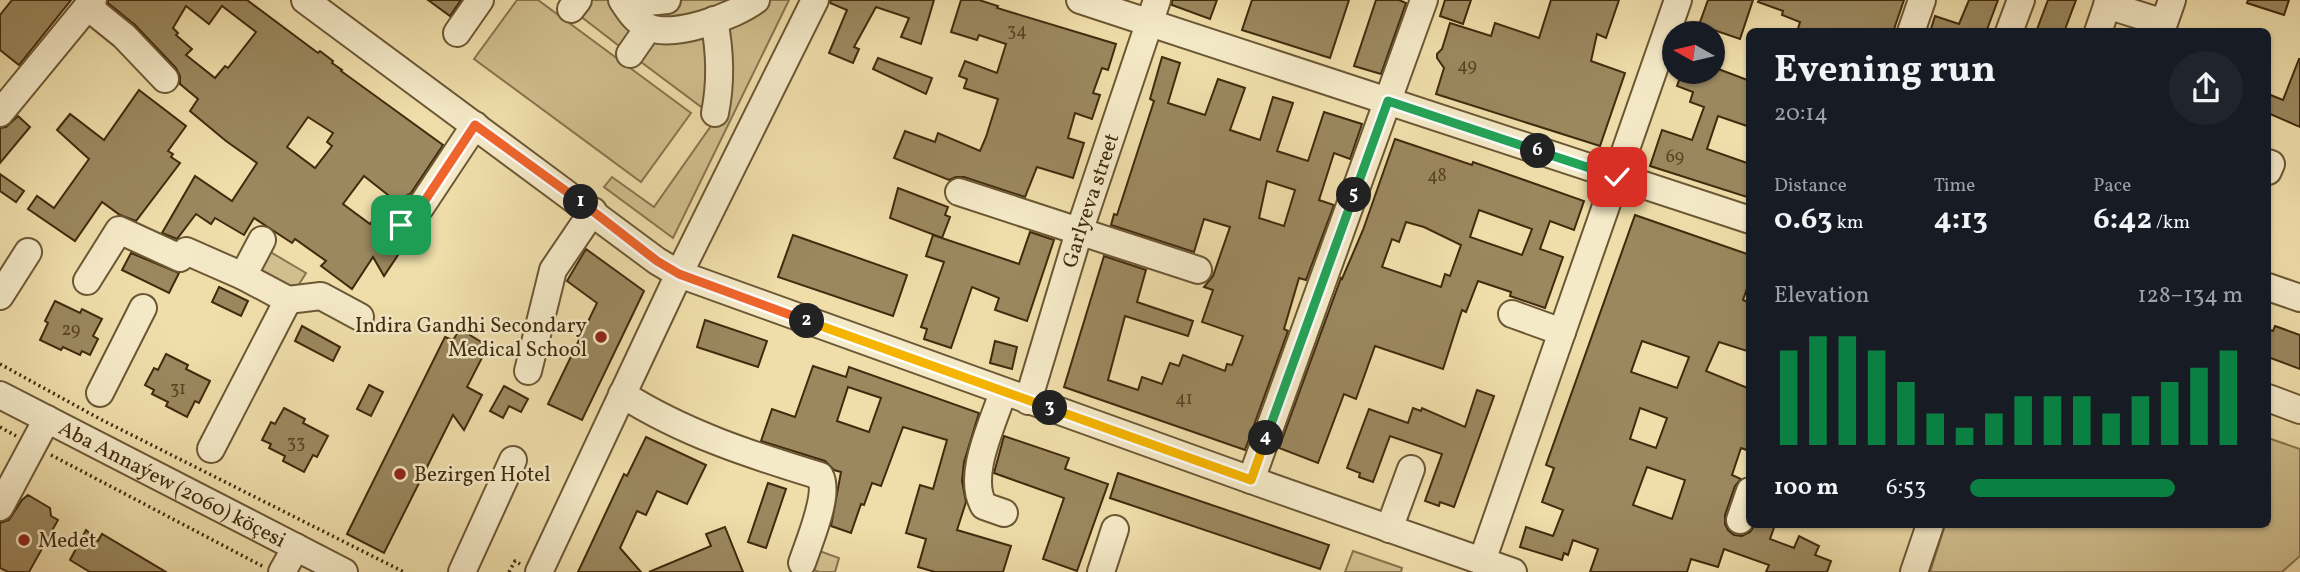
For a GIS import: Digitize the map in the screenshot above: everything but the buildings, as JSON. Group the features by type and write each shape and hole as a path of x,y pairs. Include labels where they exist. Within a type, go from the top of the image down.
{"street":[{"path":"304,0 593,211 657,261 679,274 1028,401 1513,572"},
{"path":"457,33 480,0"},
{"path":"623,0 667,0"},
{"path":"623,0 629,11 648,28 657,30 687,28 714,20 755,0"},
{"path":"539,572 679,274 815,0"},
{"path":"1080,0 1153,12 1388,101 1746,219"},
{"path":"1251,480 1424,0"},
{"path":"1482,561 1678,0"},
{"path":"1912,28 1922,0"},
{"path":"2010,28 2021,0"},
{"path":"2099,28 2108,2 2164,23 2172,0"},
{"path":"0,113 91,3 165,79"},
{"name":"Garlyeva street","path":"1028,401 1079,232 1153,12"},
{"path":"714,20 719,50 715,113"},
{"path":"630,54 648,28"},
{"path":"401,225 414,208 420,208 475,125"},
{"path":"959,192 1198,270"},
{"path":"528,371 553,270 593,211"},
{"path":"87,281 119,230 180,258 186,251 243,276 288,300 321,296 360,317"},
{"path":"243,276 262,240"},
{"path":"0,296 27,252"},
{"path":"2271,288 2300,298"},
{"path":"211,450 288,300"},
{"path":"100,393 143,308"},
{"path":"1512,314 1562,332"},
{"path":"1003,391 978,471 976,489 984,506 1004,513"},
{"path":"622,394 656,416 749,454 820,476 824,483 821,502 803,563"},
{"name":"Aba Annaýew (2060) köçesi","path":"0,395 344,572"},
{"path":"2271,399 2300,410"},
{"path":"0,507 47,419"},
{"path":"463,572 513,460"},
{"path":"1389,529 1410,469"},
{"path":"1740,520 1746,503"},
{"path":"1101,572 1115,528"},
{"path":"1914,572 1929,528"},
{"path":"277,572 296,547"}],"path":[{"path":"0,427 277,572"}],"shaded area":[{"path":"517,0 538,0 691,113 641,182 474,59"},
{"path":"584,0 608,0 643,30 627,52 575,12"},
{"path":"681,0 738,0 657,26 645,7"},
{"path":"763,0 789,0 673,238 604,187 612,177 654,207 727,103 723,24"},
{"path":"696,30 709,42 704,109 633,56 650,33"},
{"path":"267,250 306,273 293,294 255,272"},
{"path":"2271,439 2300,449 2300,556 2282,572 1930,572 1944,528 2271,528"},
{"path":"814,549 839,558 835,572 819,572 808,568"},
{"path":"1353,551 1402,568 1401,572 1345,572"}],"place":[{"name":"Indira Gandhi Secondary Medical School","path":"601,337"},
{"name":"Bezirgen Hotel","path":"400,474"},
{"name":"Medet","path":"24,540"}],"route":[{"path":"401,225 414,208 420,208 475,125 657,261 679,274 1251,480 1388,101 1617,177"}]}
